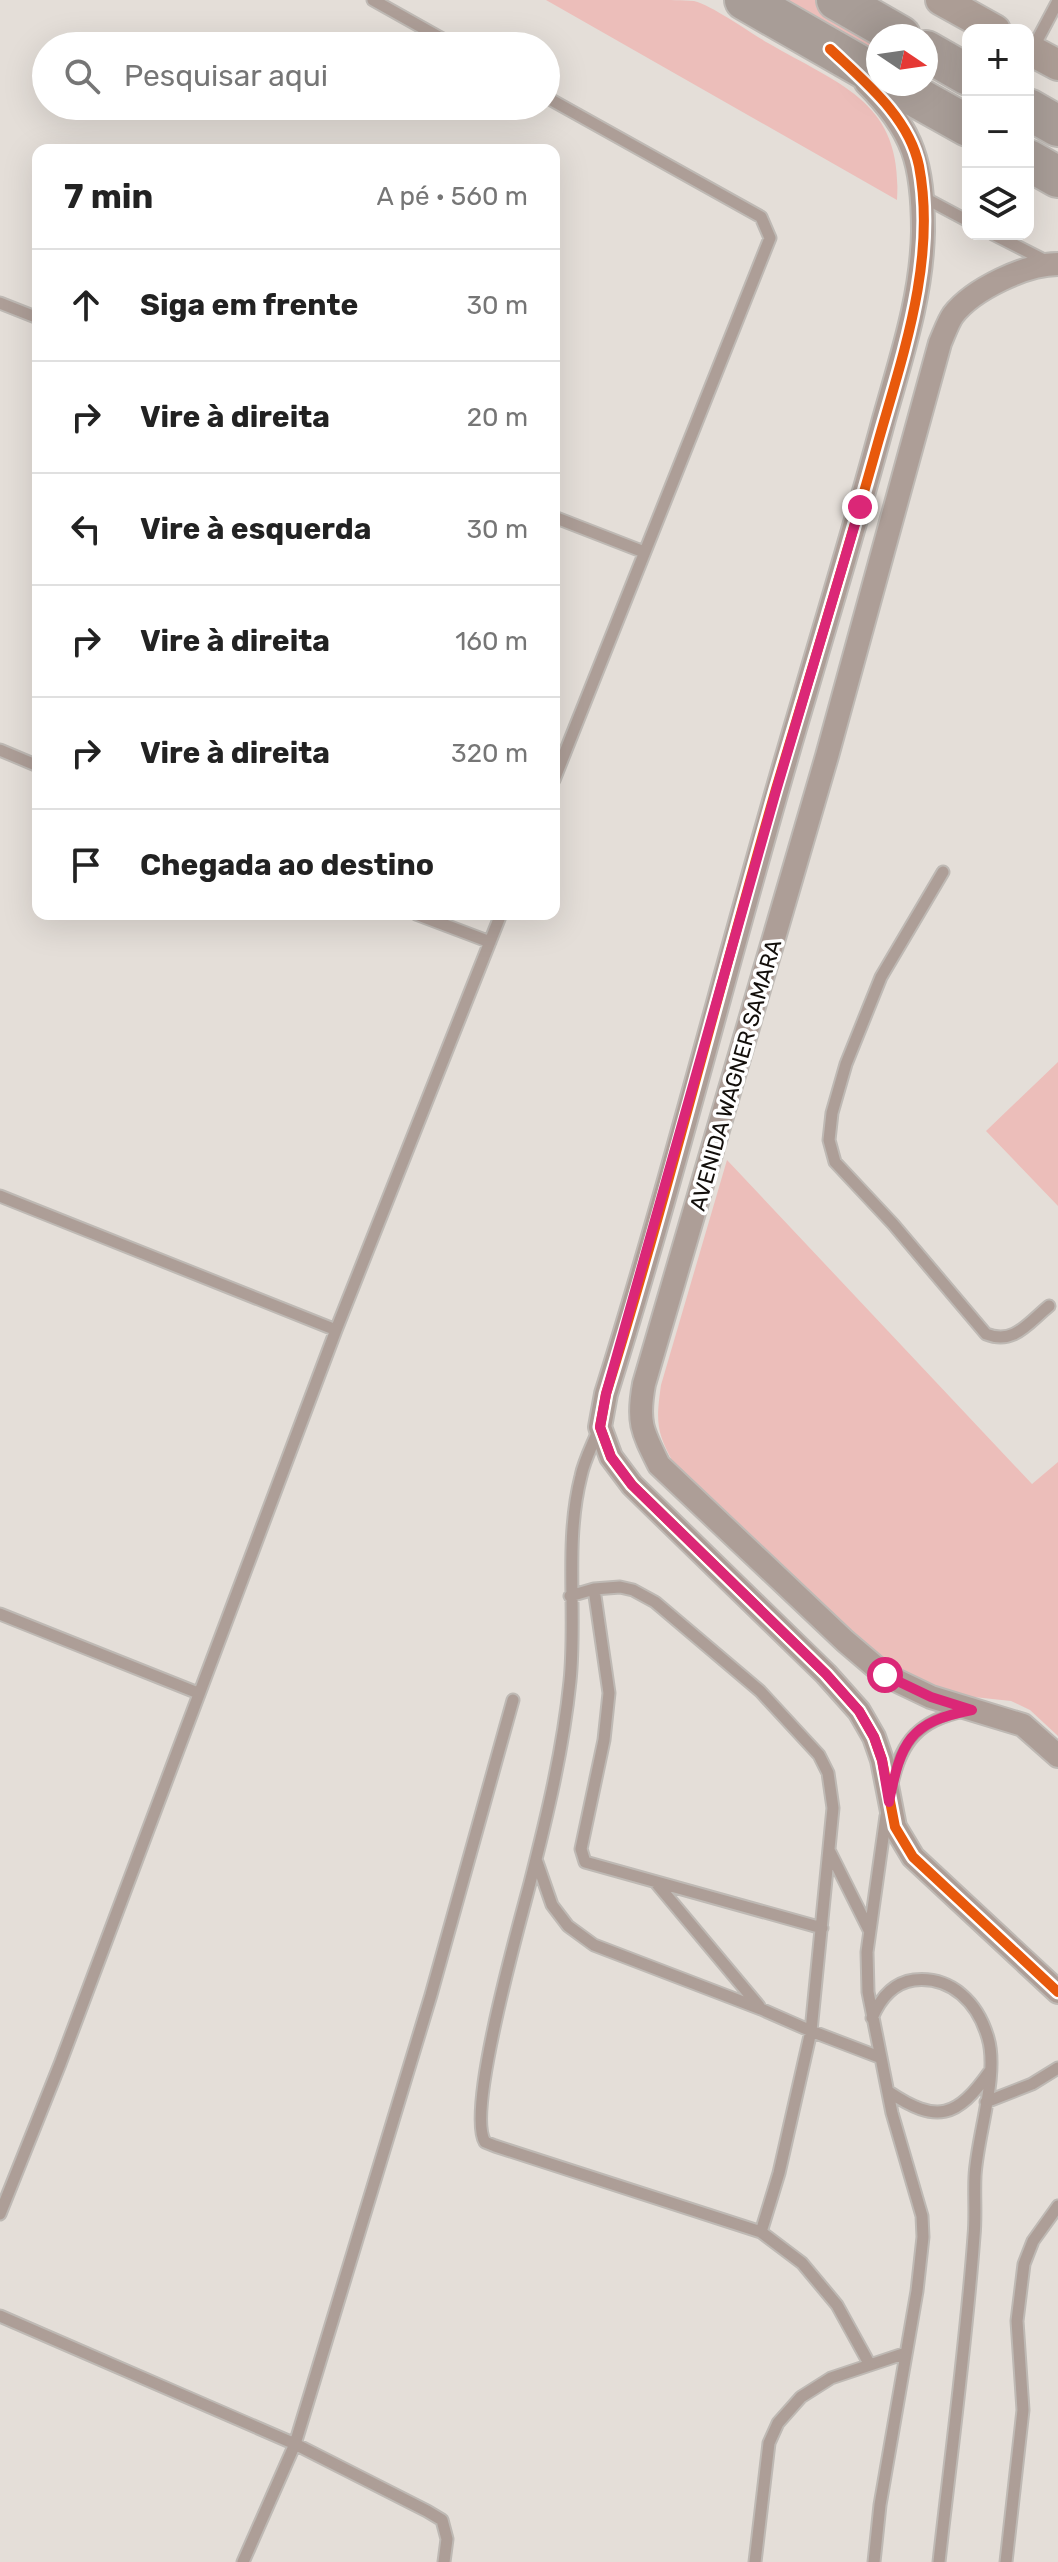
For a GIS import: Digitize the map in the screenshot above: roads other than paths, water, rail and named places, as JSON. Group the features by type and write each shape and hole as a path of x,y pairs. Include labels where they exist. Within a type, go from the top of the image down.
{"highway":[{"path":"745,0 866,69"},
{"path":"837,0 879,24"},
{"path":"938,58 962,72"},
{"path":"914,96 962,123"},
{"path":"1034,112 1058,126"},
{"path":"1034,163 1058,177"}],"street":[{"path":"941,0 984,24"},
{"name":"AVENIDA WAGNER SAMARA","path":"600,1427 606,1394 915,308 923,235 918,163 905,129 885,102 830,49"},
{"path":"1034,52 1058,65"},
{"name":"AVENIDA WAGNER SAMARA","path":"1055,264 1019,273 982,290 953,315 940,343 827,756 644,1384 639,1413 645,1437 659,1465 885,1675 931,1697 1023,1725 1058,1756"},
{"path":"600,1427 611,1457 632,1485 826,1674 859,1711 874,1737 882,1760 895,1827 913,1857 1058,1992"}],"lane":[{"path":"373,0 430,32"},
{"path":"1034,43 1058,1"},
{"path":"560,105 761,217 770,238 560,765"},
{"path":"922,197 962,218"},
{"path":"1005,240 1055,264"},
{"path":"0,303 32,316"},
{"path":"560,519 644,552"},
{"path":"0,750 32,763"},
{"path":"943,872 881,977 846,1064 832,1113 829,1140 835,1162 893,1224 986,1334 1001,1339 1010,1337 1049,1306"},
{"path":"432,920 490,942"},
{"path":"0,2214 60,2064 336,1330 499,920"},
{"path":"0,1196 336,1330"},
{"path":"600,1427 581,1474 575,1514 570,1596 571,1679 554,1792 485,2076 480,2133 482,2138 495,2146 761,2232 802,2263 837,2305 870,2365"},
{"path":"570,1596 594,1589 620,1587 655,1602 760,1691 819,1755 828,1773 833,1808 811,2031 779,2173 761,2232"},
{"path":"594,1589 609,1693 604,1740 582,1856 589,1865 822,1928"},
{"path":"0,1614 198,1693"},
{"path":"243,2562 295,2444 431,1995 513,1700"},
{"path":"874,2562 880,2505 923,2237 922,2216 892,2113 872,2019 868,1992 869,1930 897,1761 915,1734 942,1716 972,1710"},
{"path":"830,1852 869,1930"},
{"path":"536,1860 552,1905 568,1926 594,1945 879,2057"},
{"path":"657,1884 761,2009"},
{"path":"872,2019 888,1991 896,1985 912,1980 931,1980 951,1986 970,2000 989,2041 990,2071 975,2174 974,2234 939,2562"},
{"path":"986,2102 1032,2084 1058,2068"},
{"path":"889,2092 920,2111 938,2112 959,2107 970,2098 990,2071"},
{"path":"1006,2562 1023,2410 1017,2321 1024,2264 1033,2241 1058,2206"},
{"path":"0,2316 295,2444 442,2520 447,2539 444,2562"},
{"path":"755,2562 769,2443 778,2423 801,2397 831,2378 906,2353"}]}
